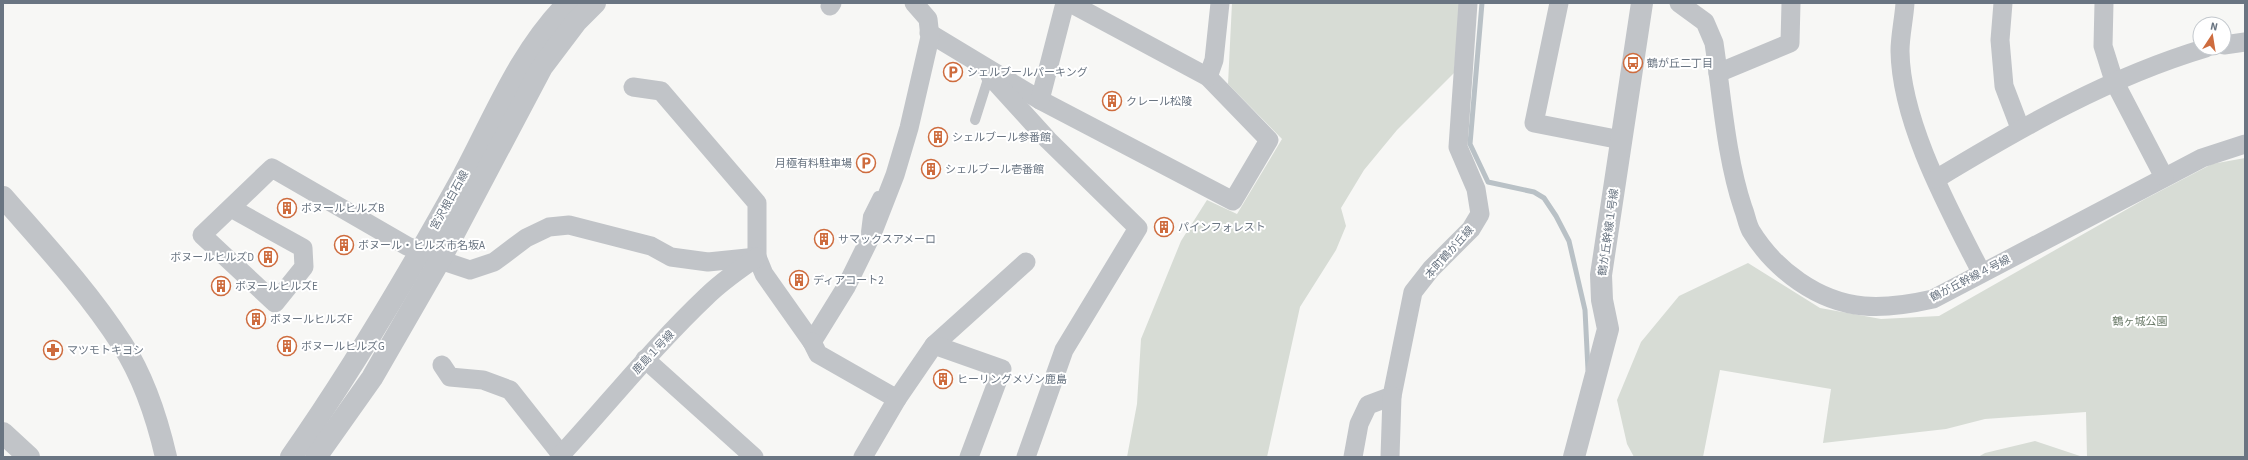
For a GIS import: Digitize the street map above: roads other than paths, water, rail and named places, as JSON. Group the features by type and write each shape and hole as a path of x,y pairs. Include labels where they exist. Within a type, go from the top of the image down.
{"street":[{"path":"316,457 372,378 440,260 542,67 567,9 595,3"},
{"path":"1040,100 1064,3"},
{"path":"930,33 1040,100 1233,201 1269,140 1208,76 1070,3"},
{"path":"1208,76 1214,60 1220,3"},
{"name":"本町鶴が丘線","path":"1390,457 1392,396 1413,292 1431,269 1472,229 1480,214 1476,190 1458,147 1461,77 1468,3"},
{"path":"1559,3 1534,124 1621,140"},
{"name":"鶴が丘幹線１号線","path":"1574,457 1608,329 1602,300 1601,275 1642,3"},
{"name":"鶴が丘幹線４号線","path":"1679,3 1705,22 1714,44 1736,186 1751,230 1770,254 1795,280 1824,296 1863,306 1905,305 1933,299 2202,158 2245,144"},
{"path":"1718,73 1790,43 1792,3"},
{"path":"1905,3 1900,51 1904,88 1914,126 1936,178 1982,272"},
{"path":"2003,3 2000,40 2004,86 2020,128"},
{"path":"2104,3 2103,46 2114,81 2164,177"},
{"path":"812,342 846,287 868,241 895,175 909,128 930,33 928,19 921,5"},
{"name":"宮沢根白石線","path":"291,457 331,400 420,252 524,58 567,9"},
{"path":"2232,44 2245,42"},
{"path":"1936,178 2020,128 2114,81 2192,53"},
{"path":"975,60 1048,140 1138,228 1064,350 1026,457"},
{"path":"633,87 661,91 757,203 757,257 764,274 812,342 818,354 897,399"},
{"path":"231,208 303,248 304,267 274,303 202,235 272,168 420,252 470,270 494,262 526,238 549,227 570,225 651,246 671,257 708,262 757,257"},
{"path":"5,203 92,302 123,345 144,385 160,432 166,457"},
{"name":"鹿島１号線","path":"561,456 604,409 645,359 708,295 757,257"},
{"path":"862,457 897,399 934,345 1026,262"},
{"path":"934,345 1002,369 969,457"},
{"path":"645,359 754,457"},
{"path":"442,364 450,376 483,380 510,390 561,456"},
{"path":"1353,457 1359,424 1368,406 1392,396"},
{"path":"3,433 29,457"}],"lane":[{"path":"974,120 989,76"},
{"path":"868,241 866,233 868,216 886,180 901,128"}],"waterway":[{"path":"1482,3 1470,144 1488,182 1534,192 1544,198 1556,216 1569,241 1585,310 1588,370"}],"place":[{"name":"鶴が丘二丁目","path":"1633,63"},
{"name":"シェルブールパーキング","path":"953,72"},
{"name":"クレール松陵","path":"1112,101"},
{"name":"シェルブール参番館","path":"938,137"},
{"name":"月極有料駐車場","path":"866,163"},
{"name":"シェルブール壱番館","path":"931,169"},
{"name":"ボヌールヒルズB","path":"287,208"},
{"name":"パインフォレスト","path":"1164,227"},
{"name":"サマックスアメーロ","path":"824,239"},
{"name":"ボヌール・ヒルズ市名坂A","path":"344,245"},
{"name":"ボヌールヒルズD","path":"268,257"},
{"name":"ディアコート2","path":"799,280"},
{"name":"ボヌールヒルズE","path":"221,286"},
{"name":"ボヌールヒルズF","path":"256,319"},
{"name":"ボヌールヒルズG","path":"287,346"},
{"name":"マツモトキヨシ","path":"53,350"},
{"name":"ヒーリングメゾン鹿島","path":"943,379"}],"park label":[{"name":"鶴ヶ城公園","path":"2140,321"}]}
